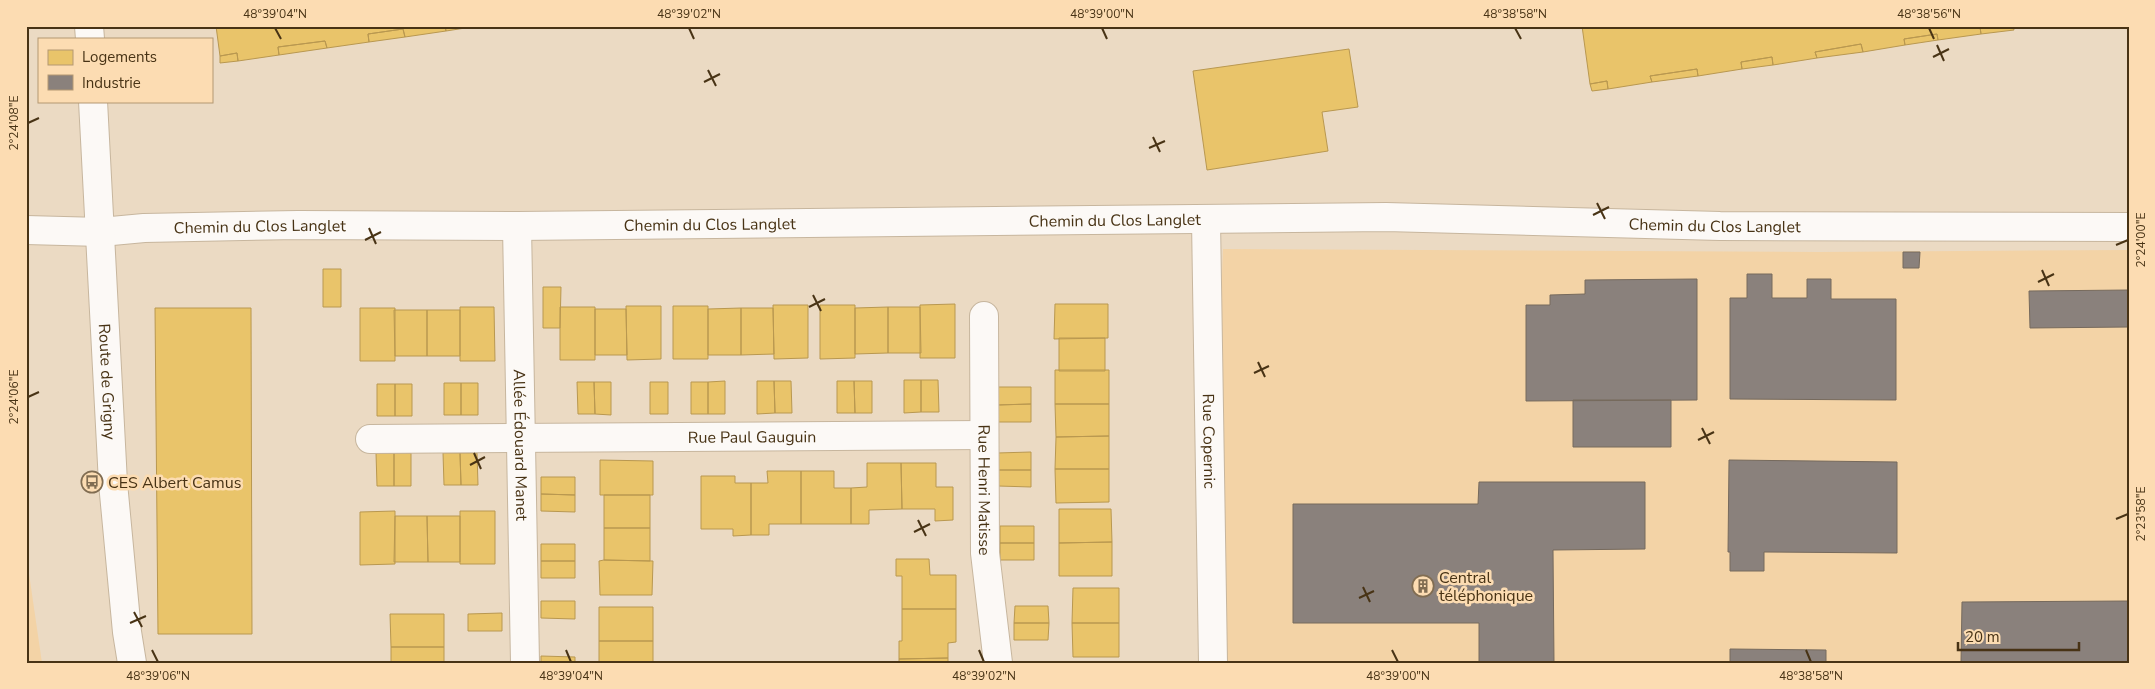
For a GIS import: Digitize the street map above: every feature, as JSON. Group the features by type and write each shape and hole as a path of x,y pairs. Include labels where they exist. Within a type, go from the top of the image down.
{"street":[{"name":"Route de Grigny","path":"93,102 114,483 127,632 132,663"},
{"name":"Chemin du Clos Langlet","path":"26,230 101,232 144,228 298,225 517,226 1386,217 1720,226 2129,227"},
{"name":"Rue Copernic","path":"1206,220 1213,663"},
{"name":"Allée Édouard Manet","path":"517,226 525,663"},
{"name":"Rue Henri Matisse","path":"984,316 985,553 998,663"},
{"name":"Rue Paul Gauguin","path":"370,439 984,436"}],"shaded area":[{"path":"1223,249 1818,252 2129,250 2129,663 1207,663"},
{"path":"26,553 42,663 26,663"}],"building: Logements":[{"path":"216,26 445,26 446,31 405,37 403,29 368,34 369,42 327,48 325,41 278,47 279,55 238,61 237,53 220,56"},
{"path":"445,26 478,26 446,31"},
{"path":"1582,26 1988,26 1980,27 1981,34 1938,40 1937,34 1904,39 1905,45 1863,52 1861,44 1815,52 1817,58 1773,65 1772,57 1741,62 1742,69 1698,76 1697,69 1650,76 1652,82 1608,89 1607,81 1590,84"},
{"path":"2013,26 2014,30 1981,34 1980,27"},
{"path":"403,29 405,37 369,42 368,34"},
{"path":"1937,34 1938,40 1905,45 1904,39"},
{"path":"325,41 327,48 279,55 278,47"},
{"path":"1861,44 1863,52 1817,58 1815,52"},
{"path":"1349,49 1358,107 1322,112 1328,151 1207,170 1193,71"},
{"path":"237,53 238,61 220,63 220,56"},
{"path":"1772,57 1773,65 1742,69 1741,62"},
{"path":"1697,69 1698,76 1652,82 1650,76"},
{"path":"1607,81 1608,89 1592,91 1590,84"},
{"path":"323,269 341,269 341,307 323,307"},
{"path":"543,287 561,287 560,328 543,328"},
{"path":"955,304 955,358 920,358 920,305"},
{"path":"1055,304 1108,304 1108,338 1054,339"},
{"path":"773,305 808,305 808,358 774,359"},
{"path":"820,305 855,305 855,358 820,359"},
{"path":"626,306 661,306 661,359 627,360"},
{"path":"673,306 708,306 708,359 673,359"},
{"path":"460,307 494,307 495,361 460,361"},
{"path":"560,307 595,307 595,360 560,360"},
{"path":"888,307 920,307 921,353 888,353"},
{"path":"888,307 888,353 855,354 855,308"},
{"path":"155,308 251,308 252,634 158,634"},
{"path":"360,308 395,308 395,361 360,361"},
{"path":"741,308 741,355 708,355 708,309"},
{"path":"741,308 773,308 774,354 741,355"},
{"path":"595,309 626,309 627,355 595,355"},
{"path":"394,310 427,310 427,356 395,356"},
{"path":"427,310 460,310 460,356 427,356"},
{"path":"1059,338 1105,338 1105,371 1059,371"},
{"path":"1055,370 1109,370 1109,404 1055,404"},
{"path":"904,380 921,380 921,412 904,413"},
{"path":"921,380 938,380 939,412 921,412"},
{"path":"725,381 725,414 708,414 708,382"},
{"path":"757,381 774,381 775,413 757,414"},
{"path":"774,381 791,381 792,413 775,413"},
{"path":"837,381 854,381 855,413 837,413"},
{"path":"854,381 872,381 872,413 855,413"},
{"path":"577,382 594,382 595,414 578,414"},
{"path":"594,382 611,382 611,415 595,414"},
{"path":"650,382 668,382 668,414 650,414"},
{"path":"691,382 708,382 708,414 691,414"},
{"path":"444,383 461,383 461,415 444,415"},
{"path":"461,383 478,383 478,415 461,415"},
{"path":"377,384 395,384 395,416 377,416"},
{"path":"395,384 412,384 412,416 395,416"},
{"path":"997,387 1031,387 1031,404 997,405"},
{"path":"1031,404 1031,422 997,422 997,405"},
{"path":"1055,404 1109,404 1109,436 1056,437"},
{"path":"1109,436 1109,469 1055,469 1056,437"},
{"path":"1031,452 1031,470 997,470 997,453"},
{"path":"376,453 394,453 394,486 377,486"},
{"path":"394,453 411,453 411,486 394,486"},
{"path":"443,453 460,453 461,485 444,485"},
{"path":"460,453 477,453 478,485 461,485"},
{"path":"600,460 653,461 653,495 600,495"},
{"path":"867,463 901,463 902,509 869,510 869,524 851,524 851,488 867,487"},
{"path":"901,463 936,463 936,487 953,487 953,520 935,521 935,509 902,509"},
{"path":"1055,469 1109,469 1109,502 1056,503"},
{"path":"997,470 1031,470 1031,487 998,486"},
{"path":"767,471 801,471 801,524 769,524 769,535 751,535 751,483 768,483"},
{"path":"801,471 834,471 834,488 851,488 851,524 801,524"},
{"path":"701,476 735,476 735,483 751,483 751,535 733,536 733,529 701,529"},
{"path":"541,477 575,477 575,495 541,494"},
{"path":"541,494 575,495 575,512 541,511"},
{"path":"604,495 650,495 650,528 604,528"},
{"path":"1059,509 1111,509 1112,542 1059,543"},
{"path":"395,511 395,564 360,565 360,512"},
{"path":"460,511 495,511 495,564 460,564"},
{"path":"395,516 427,516 428,562 394,562"},
{"path":"427,516 460,516 460,562 428,562"},
{"path":"1000,526 1034,526 1034,543 1000,543"},
{"path":"604,528 650,528 650,561 604,560"},
{"path":"1112,542 1112,576 1059,576 1059,543"},
{"path":"1000,543 1034,543 1034,560 1000,560"},
{"path":"541,544 575,544 575,561 541,561"},
{"path":"896,559 929,559 930,575 956,575 956,609 902,609 902,576 896,576"},
{"path":"541,561 575,561 575,578 541,578"},
{"path":"599,561 653,561 652,595 600,595"},
{"path":"1073,588 1119,588 1119,623 1072,623"},
{"path":"541,601 575,601 575,619 541,618"},
{"path":"1015,606 1048,606 1049,623 1014,623"},
{"path":"599,607 653,607 653,641 599,641"},
{"path":"902,609 956,609 956,642 948,643 948,658 899,659 899,641 902,641"},
{"path":"502,613 502,631 468,631 468,614"},
{"path":"390,614 444,614 444,647 391,647"},
{"path":"1014,623 1049,623 1048,640 1014,640"},
{"path":"1072,623 1119,623 1119,657 1073,657"},
{"path":"599,641 653,641 653,663 599,663"},
{"path":"391,647 444,647 444,663 391,663"},
{"path":"541,656 575,657 575,663 541,663"},
{"path":"948,658 948,663 899,663 899,659"}],"building: Industrie":[{"path":"1903,252 1920,252 1919,268 1903,268"},
{"path":"1747,274 1772,274 1772,298 1807,298 1807,279 1831,279 1831,299 1896,299 1896,400 1730,399 1730,298 1747,298"},
{"path":"1697,279 1697,400 1526,401 1526,305 1550,305 1550,295 1585,294 1585,280"},
{"path":"2129,290 2129,327 2030,328 2029,291"},
{"path":"1573,400 1671,400 1671,447 1573,447"},
{"path":"1729,460 1897,462 1897,553 1764,552 1764,571 1730,571 1730,552 1728,552"},
{"name":"Central téléphonique","path":"1479,482 1645,482 1645,549 1553,550 1554,663 1479,663 1479,623 1293,623 1293,504 1478,504"},
{"path":"2129,601 2129,663 1961,662 1962,602"},
{"path":"1730,649 1826,650 1826,663 1730,663"}],"place":[{"name":"CES Albert Camus","path":"92,482"},
{"name":"Central téléphonique","path":"1423,586"}]}
